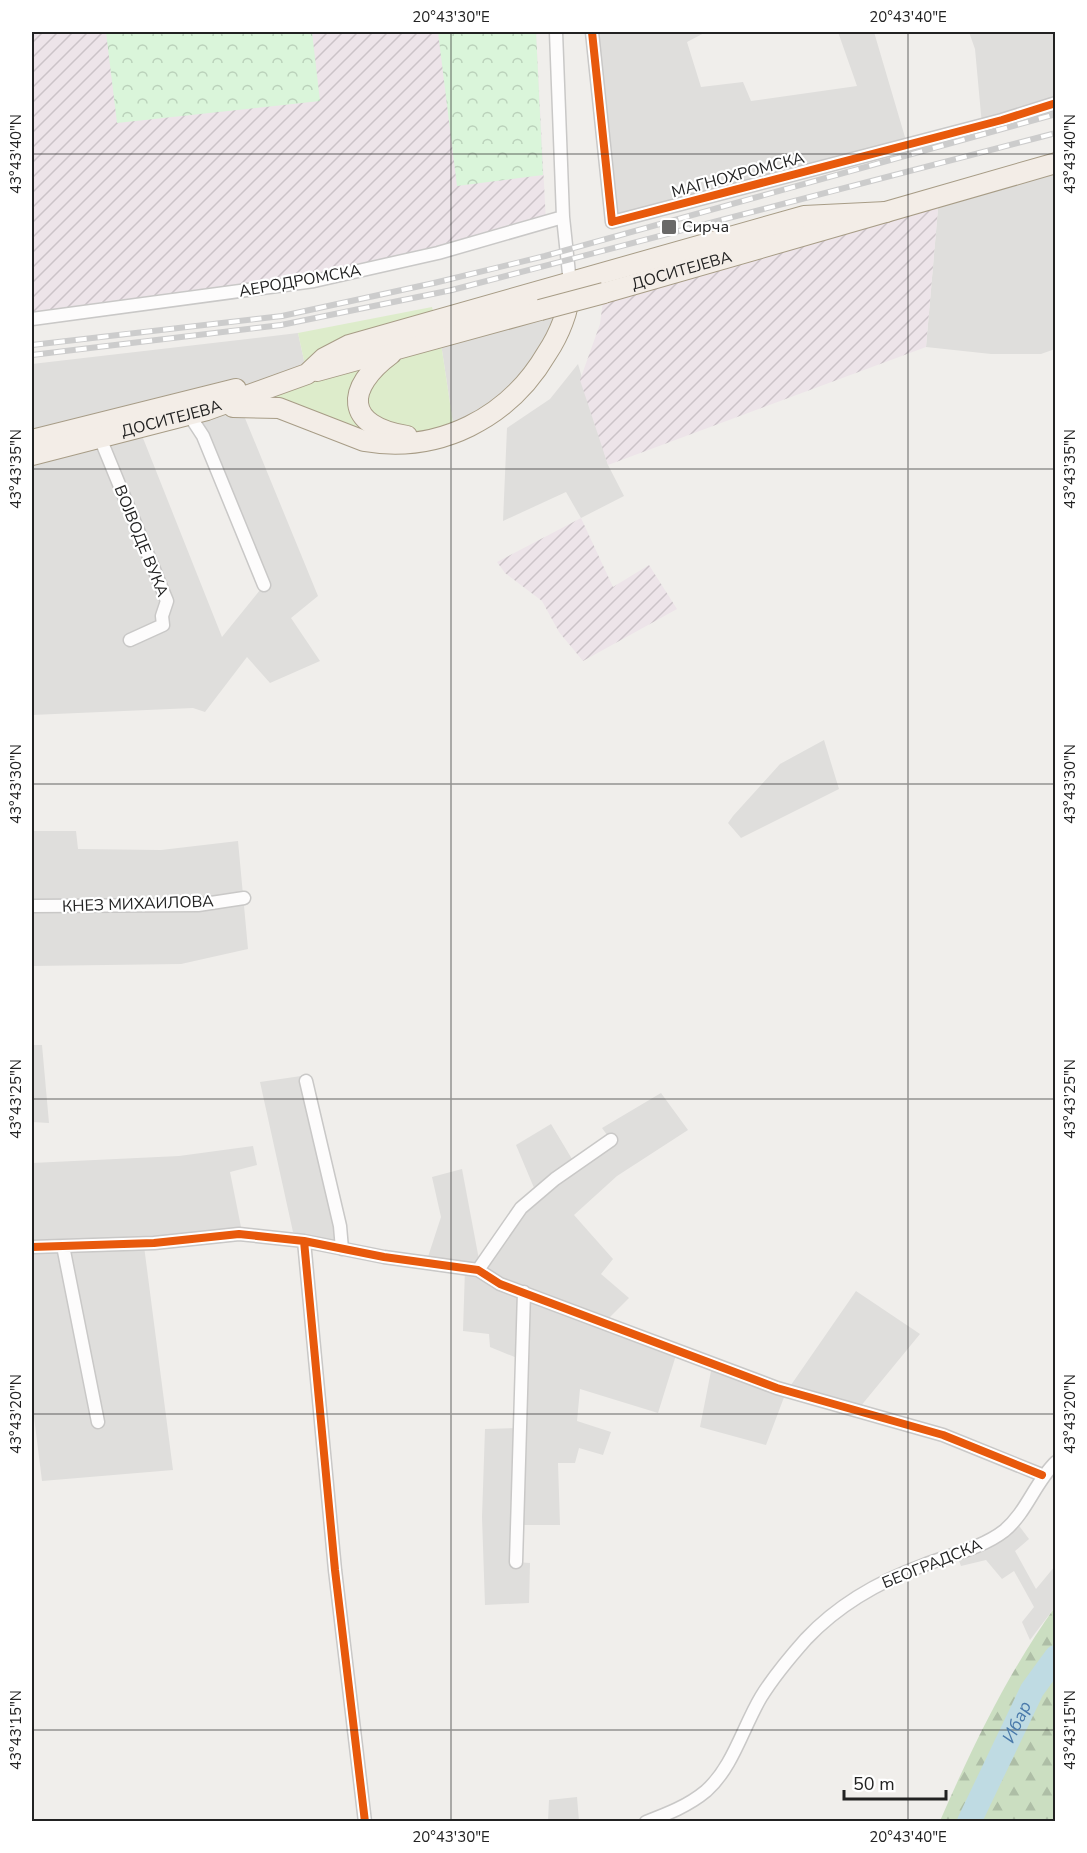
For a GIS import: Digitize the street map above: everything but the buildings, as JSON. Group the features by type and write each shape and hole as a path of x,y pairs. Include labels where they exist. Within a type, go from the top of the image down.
{"main road":[{"name":"ДОСИТЕЈЕВА","path":"32,440 97,431 192,409 307,374 604,293 1056,164"},
{"path":"307,374 324,358 349,345 804,216 886,212"},
{"path":"192,409 240,406 279,408 364,441 402,444 436,440 459,432 487,416 506,404 524,387 546,356 563,321 570,283"},
{"path":"399,348 369,373 358,392 357,399 362,413 377,428 412,437 433,436 487,416"},
{"name":"ДОСИТЕЈЕВА","path":"192,409 307,374"},
{"name":"ДОСИТЕЈЕВА","path":"32,455 97,431"}],"street":[{"path":"556,32 563,217 570,283"},
{"name":"МАГНОХРОМСКА","path":"592,32 612,222 1002,120 1056,103"},
{"name":"АЕРОДРОМСКА","path":"32,319 314,281 438,253 563,217"},
{"path":"192,409 264,585"},
{"name":"ВОЈВОДЕ ВУКА","path":"97,431 166,601 162,616 163,625 130,640"},
{"name":"КНЕЗ МИХАИЛОВА","path":"32,906 198,905 244,898"},
{"path":"306,1081 340,1226 342,1249"},
{"path":"478,1270 521,1208 555,1179 612,1140"},
{"path":"32,1248 154,1243 239,1234 304,1241 478,1270 500,1284 766,1384 943,1435 1042,1475"},
{"path":"304,1241 335,1570 365,1821"},
{"path":"63,1245 98,1422"},
{"path":"516,1562 524,1292"},
{"name":"БЕОГРАДСКА","path":"646,1821 675,1811 708,1789 727,1765 761,1697 778,1672 831,1615 867,1591 904,1572 985,1542 1005,1530 1032,1497 1042,1475 1056,1462"}],"shaded area":[{"path":"32,32 536,32 546,222 314,281 32,313"},
{"path":"592,32 706,32 687,42 701,87 743,82 751,101 857,86 838,32 874,32 907,144 612,222"},
{"path":"969,32 1055,32 1055,103 982,125 975,49"},
{"path":"1055,164 1055,349 1041,354 991,354 926,347 939,197"},
{"path":"939,197 926,347 608,465 580,380 600,324 604,293"},
{"path":"560,309 534,374 454,430 440,337"},
{"path":"298,333 307,374 32,440 32,364"},
{"path":"578,364 608,465 624,496 581,518 566,492 503,521 507,428 550,399"},
{"path":"240,406 318,596 291,618 320,661 270,683 247,657 205,712 193,708 32,715 32,455 139,428 222,637 264,585 189,415"},
{"path":"581,518 613,587 649,565 677,609 583,661 559,632 542,601 505,573 497,562"},
{"path":"824,740 839,789 741,838 728,823 733,816 780,764"},
{"path":"32,831 76,831 78,849 161,850 238,841 248,949 181,964 32,966"},
{"path":"32,1045 42,1045 49,1123 32,1122"},
{"path":"301,1076 338,1243 293,1232 260,1082"},
{"path":"661,1093 688,1130 617,1176 574,1215 613,1259 601,1274 629,1298 605,1322 677,1352 658,1413 580,1389 577,1421 611,1432 603,1455 579,1448 575,1463 558,1463 560,1525 517,1525 516,1562 530,1563 529,1603 485,1605 482,1517 485,1429 520,1428 522,1360 490,1347 489,1334 463,1331 465,1269 426,1263 441,1217 432,1177 462,1169 480,1265 537,1195 516,1145 551,1124 575,1164 610,1139 602,1128"},
{"path":"253,1146 257,1165 230,1172 243,1237 144,1246 173,1470 42,1481 32,1401 32,1163 179,1156"},
{"path":"856,1291 920,1334 860,1407 791,1385"},
{"path":"712,1366 786,1392 766,1445 700,1427"},
{"path":"1014,1519 1029,1539 1015,1551 1036,1589 1055,1566 1055,1607 1030,1640 1022,1622 1034,1607 1014,1571 1002,1579 986,1560 961,1566 956,1553 985,1542"},
{"path":"577,1797 579,1821 548,1821 549,1800"}],"green space":[{"path":"106,32 312,32 320,101 117,123"},
{"path":"438,32 536,32 543,175 457,186"},
{"path":"432,307 440,337 454,430 402,444 240,406 307,374 298,333"},
{"path":"1055,1607 1055,1821 940,1821 1006,1684"}],"waterway":[{"name":"Ибар","path":"969,1822 1032,1690 1056,1657"}],"railway":[{"path":"32,345 282,316 434,283 545,256 1056,114"},
{"path":"32,355 281,325 452,290 1056,133"}],"cycle path":[{"path":"592,32 612,222 1002,120 1056,103"},
{"path":"32,1247 154,1243 239,1234 304,1241 384,1257 478,1270 500,1284 777,1388 943,1435 1042,1475"},
{"path":"304,1241 335,1570 365,1822"}],"place":[{"name":"Сирча","path":"669,227"}]}
